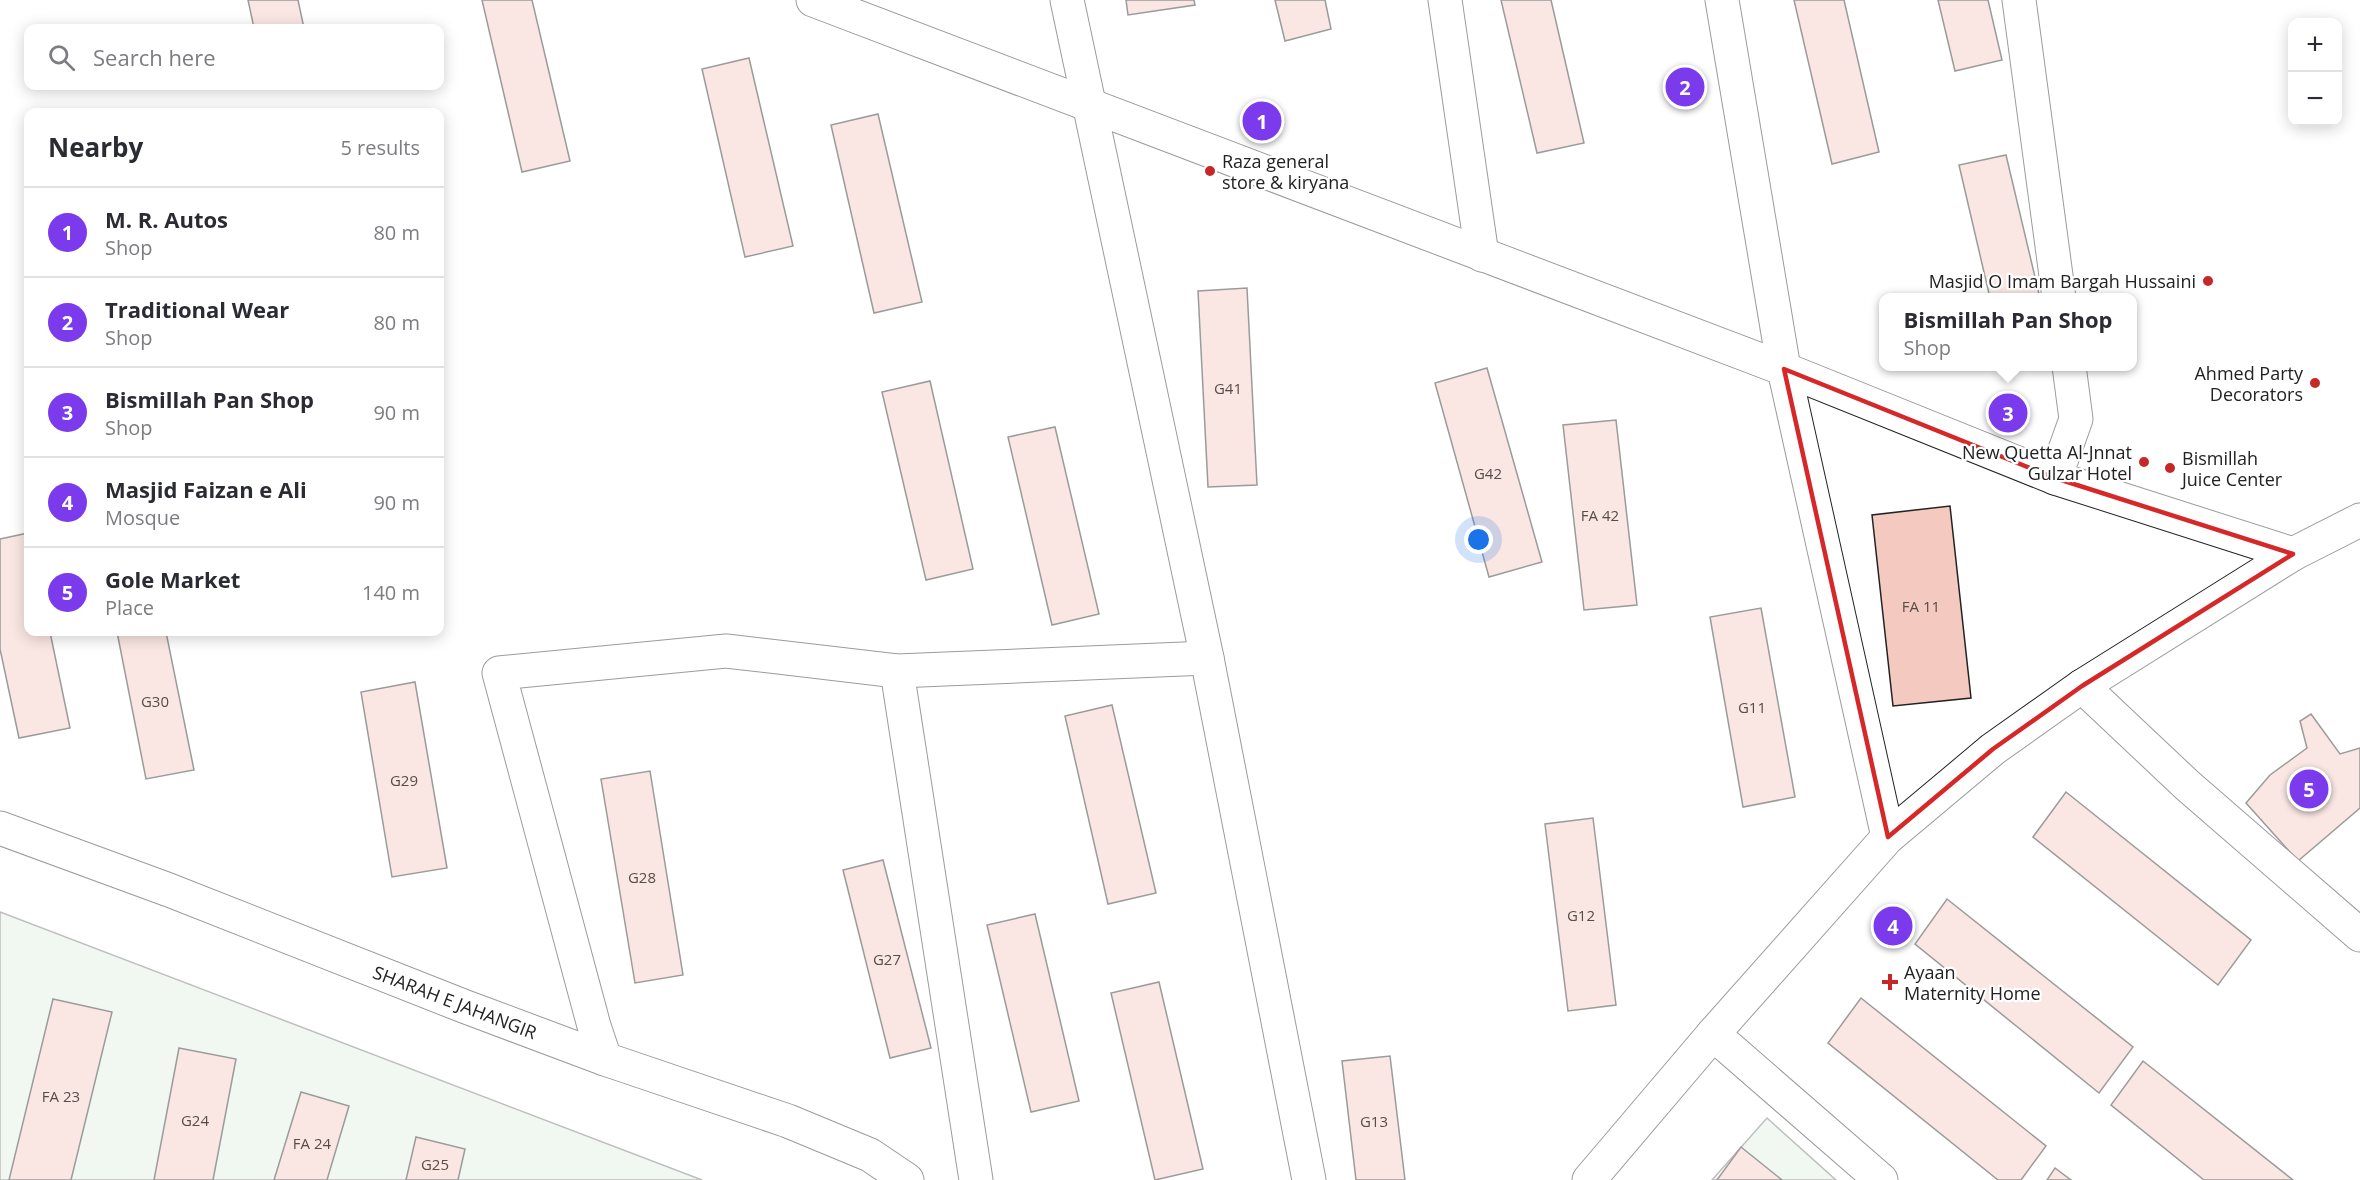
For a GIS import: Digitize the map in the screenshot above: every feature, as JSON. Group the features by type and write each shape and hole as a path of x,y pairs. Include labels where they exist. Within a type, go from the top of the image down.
{"street":[{"path":"813,0 1785,369 2055,478 2293,554"},
{"path":"1067,0 1207,658 1309,1180"},
{"path":"1445,0 1482,255"},
{"path":"1722,0 1785,369 1888,837"},
{"path":"2019,0 2059,293"},
{"path":"2055,478 2076,419 2070,371"},
{"path":"1589,1180 1713,1034 1888,837 1994,749 2082,686 2293,554 2360,520"},
{"path":"605,1059 594,1026 499,673 726,651 897,671 1207,658"},
{"path":"897,671 976,1180"},
{"path":"2082,686 2187,785 2360,935"},
{"name":"SHARAH E JAHANGIR","path":"0,828 169,890 605,1059 788,1121 870,1155 907,1180"},
{"path":"1713,1034 1881,1180"}],"highlighted area":[{"path":"1784,369 2055,478 2293,554 2082,686 1993,749 1888,837"}],"green space":[{"path":"0,912 702,1180 0,1180"},
{"path":"1767,1118 1836,1180 1712,1180"}],"building":[{"path":"248,0 298,0 303,24 253,24"},
{"path":"482,0 532,0 570,161 522,172"},
{"path":"1126,0 1194,0 1195,5 1128,15"},
{"path":"1275,0 1325,0 1331,29 1285,41"},
{"path":"1501,0 1551,0 1584,143 1537,153"},
{"path":"1794,0 1844,0 1879,152 1832,164"},
{"path":"1938,0 1988,0 2002,60 1955,71"},
{"path":"749,58 793,246 745,257 702,69"},
{"path":"878,114 922,302 874,313 831,125"},
{"path":"2006,155 2039,293 1989,293 1959,165"},
{"path":"1247,288 1257,485 1208,487 1198,291"},
{"path":"1487,368 1542,562 1489,577 1435,383"},
{"path":"930,381 973,569 926,580 882,392"},
{"path":"1616,420 1637,605 1584,610 1563,425"},
{"path":"1055,427 1099,614 1052,625 1008,437"},
{"path":"1950,506 1971,698 1893,706 1872,515"},
{"path":"24,534 24,636 51,636 70,728 19,738 0,649 0,539"},
{"path":"1761,608 1795,797 1743,807 1710,617"},
{"path":"118,636 167,636 194,770 146,779"},
{"path":"415,682 447,868 392,877 361,692"},
{"path":"1112,705 1156,893 1108,904 1065,716"},
{"path":"2311,714 2340,754 2360,748 2360,808 2298,861 2246,803 2270,775 2307,748 2300,721"},
{"path":"650,771 683,975 635,983 601,779"},
{"path":"2066,792 2251,940 2218,985 2033,837"},
{"path":"1593,818 1616,1005 1568,1011 1545,824"},
{"path":"883,860 931,1048 890,1058 843,870"},
{"path":"1947,899 2133,1047 2099,1093 1915,944"},
{"path":"1035,914 1079,1101 1031,1112 987,925"},
{"path":"1159,982 1203,1169 1155,1180 1111,993"},
{"path":"1861,998 2046,1146 2021,1180 1998,1180 1828,1043"},
{"path":"53,999 112,1012 71,1180 9,1180"},
{"path":"179,1048 236,1059 213,1180 154,1180"},
{"path":"1390,1056 1405,1180 1356,1180 1342,1061"},
{"path":"2143,1061 2293,1180 2204,1180 2111,1105"},
{"path":"301,1092 349,1106 327,1180 274,1180"},
{"path":"416,1137 465,1149 458,1180 406,1180"},
{"path":"1741,1147 1782,1180 1717,1180"},
{"path":"2055,1168 2071,1180 2047,1180"}],"place":[{"name":"Traditional Wear","path":"1685,87"},
{"name":"M. R. Autos","path":"1262,121"},
{"name":"Raza general store & kiryana","path":"1210,171"},
{"name":"Masjid O Imam Bargah Hussaini","path":"2208,281"},
{"name":"Ahmed Party Decorators","path":"2315,383"},
{"name":"Bismillah Pan Shop","path":"2008,413"},
{"name":"New Quetta Al-Jnnat Gulzar Hotel","path":"2144,462"},
{"name":"Bismillah Juice Center","path":"2170,468"},
{"name":"Gole Market","path":"2309,789"},
{"name":"Masjid Faizan e Ali","path":"1893,926"},
{"name":"Ayaan Maternity Home","path":"1890,982"}]}
